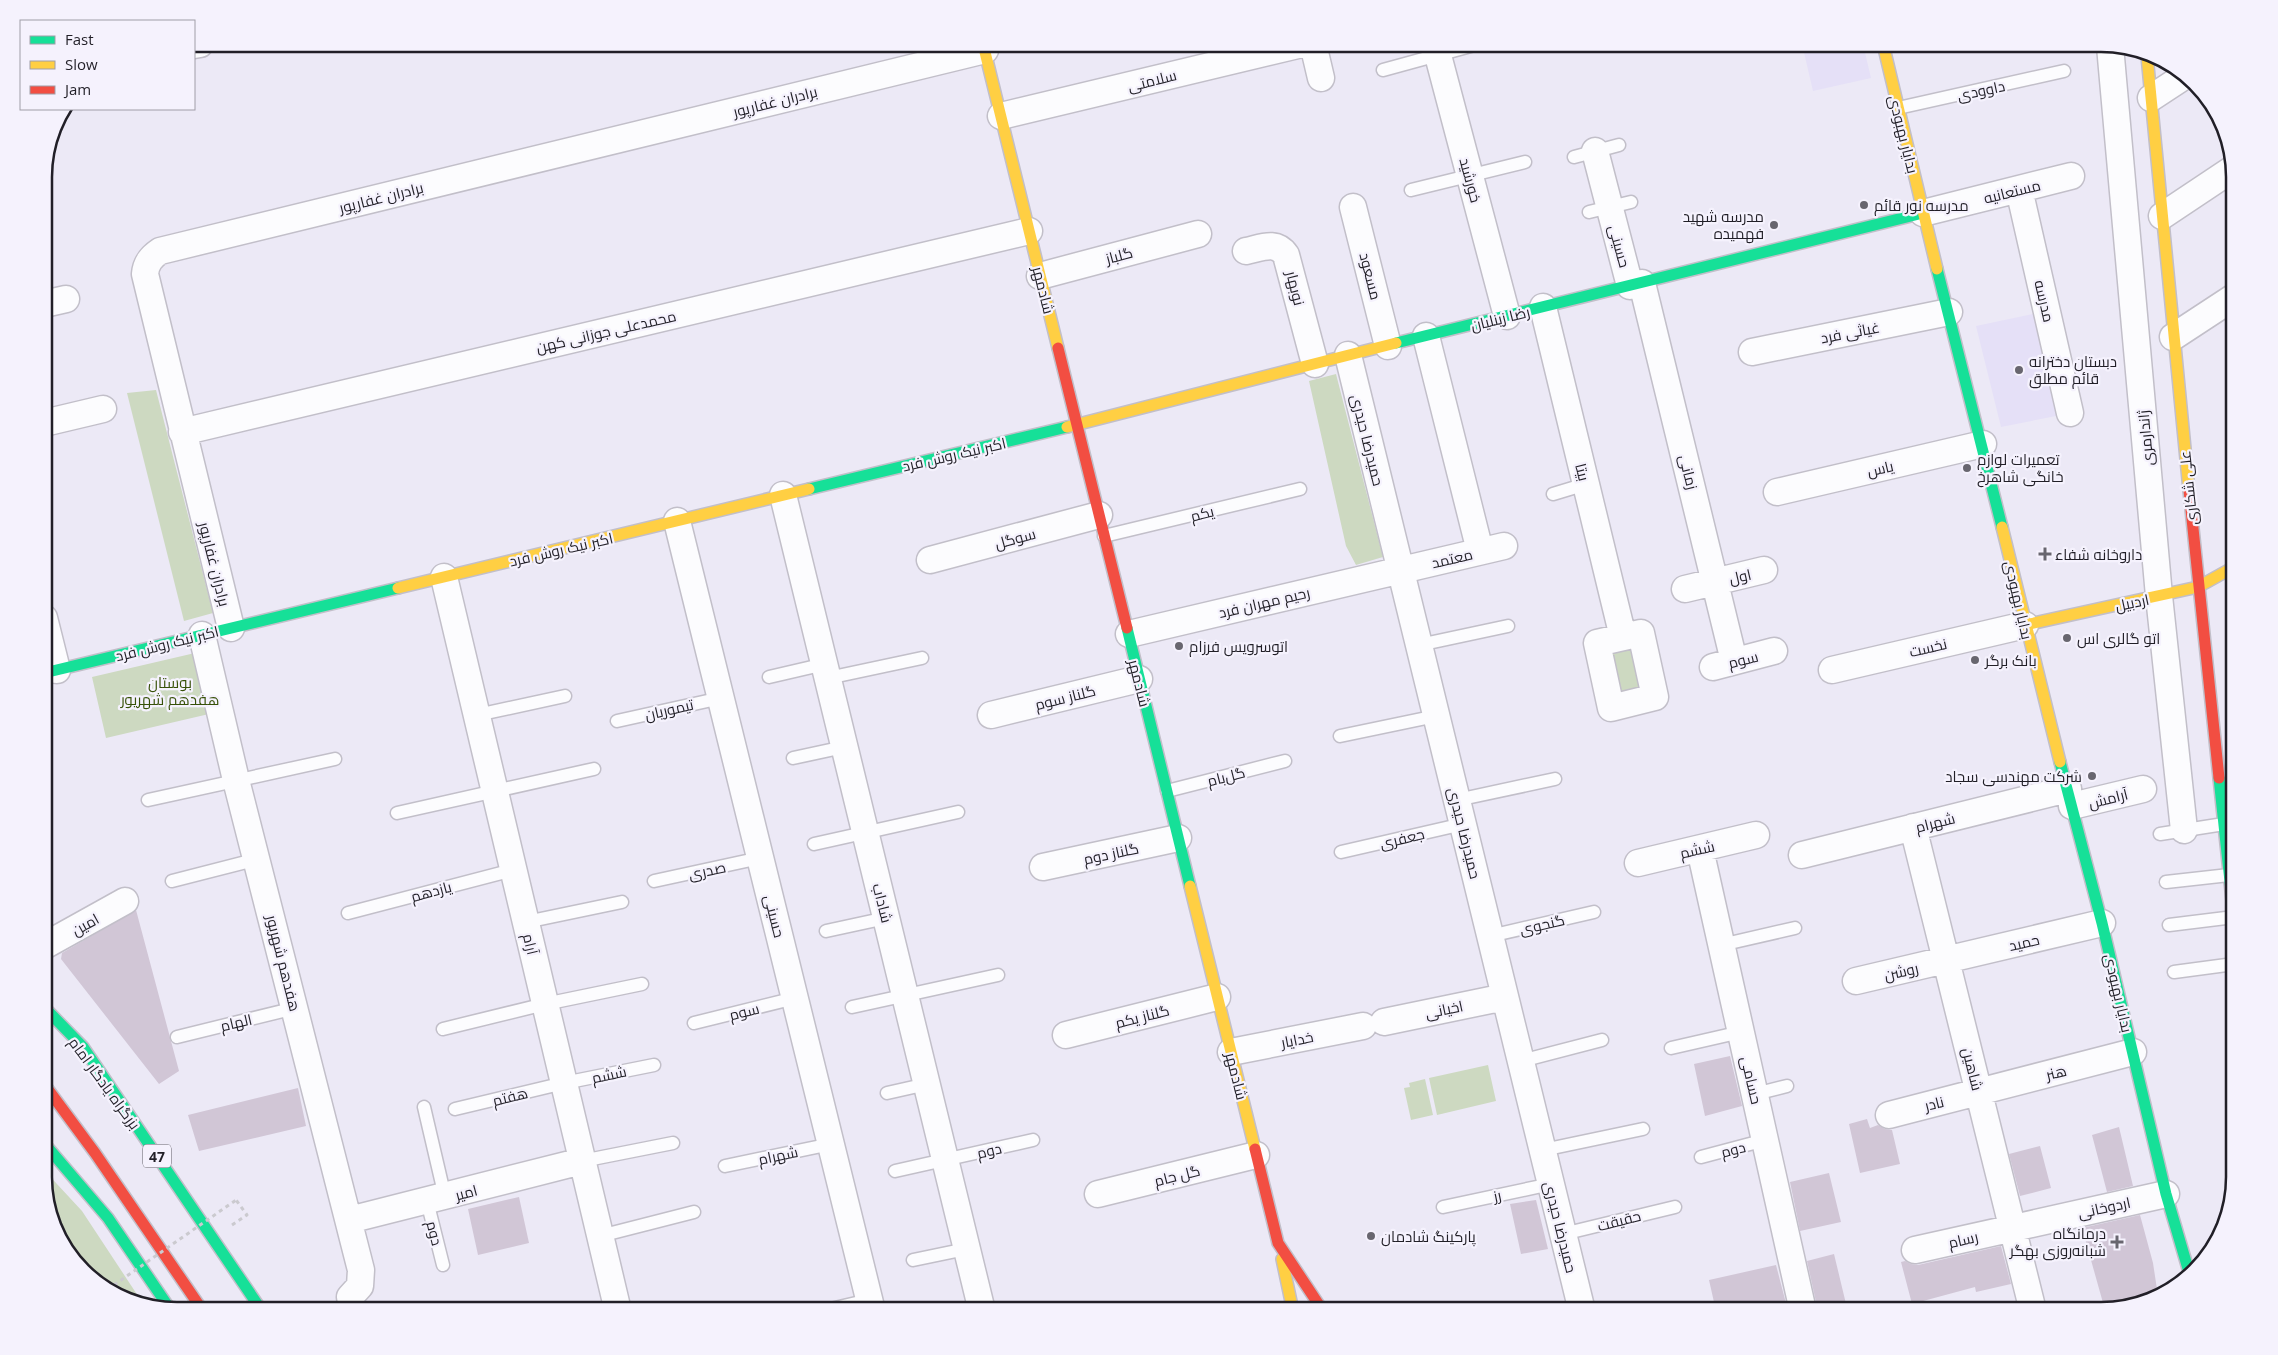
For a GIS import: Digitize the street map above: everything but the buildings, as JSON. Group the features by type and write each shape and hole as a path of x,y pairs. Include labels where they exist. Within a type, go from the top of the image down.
{"main road":[{"name":"بدایار بهبودی","path":"1885,52 1983,444 2025,625 2102,923 2166,1194 2188,1267"},
{"name":"شادمهر","path":"985,53 1278,1243 1317,1302"},
{"name":"علی شکاری","path":"2148,62 2198,588 2226,841"},
{"name":"رضا زینلیان","path":"1077,425 1348,355 1924,213"},
{"name":"اکبر نیک روش فرد","path":"53,671 1077,425"},
{"name":"اردبیل","path":"2025,625 2198,588 2225,573"},
{"name":"بزرگراه یادگار امام","path":"53,1011 82,1047 256,1302"},
{"path":"53,1096 95,1152 197,1302"},
{"path":"53,1154 108,1218 165,1301"},
{"path":"1278,1243 1291,1302"}],"street":[{"name":"سلامتی","path":"1001,116 1267,52"},
{"path":"1314,52 1321,78"},
{"name":"خورشید","path":"1437,52 1507,316"},
{"name":"برادران غفارپور","path":"230,628 145,274 146,266 151,257 160,251 961,53"},
{"name":"ژاندارمری","path":"2111,53 2159,596 2172,832"},
{"path":"2151,98 2179,80"},
{"name":"حسینی","path":"1596,151 1610,207 1636,284"},
{"path":"2162,216 2225,174"},
{"name":"مستعانیه","path":"1924,213 2071,176"},
{"name":"مدرسه","path":"2020,189 2070,413"},
{"name":"مسعود","path":"1353,207 1388,346"},
{"name":"محمدعلی جوزانی کهن","path":"182,432 1029,231"},
{"name":"گلباز","path":"1040,276 1198,234"},
{"name":"نوبهار","path":"1246,251 1273,245 1282,249 1286,255 1315,364"},
{"name":"زمانی","path":"1636,284 1715,582 1724,664"},
{"path":"2173,337 2225,303"},
{"name":"بیتا","path":"1543,307 1623,637"},
{"name":"غیاثی فرد","path":"1752,352 1949,312"},
{"name":"معتمد","path":"1400,570 1492,548 1426,336"},
{"name":"حمیدرضا حیدری","path":"1348,355 1580,1302"},
{"path":"53,422 103,409"},
{"name":"یاس","path":"1777,492 1983,444"},
{"name":"شاداب","path":"784,496 980,1302"},
{"name":"حسینی","path":"677,521 869,1302"},
{"name":"سوگل","path":"930,560 1102,526"},
{"name":"رحیم مهران فرد","path":"1128,634 1400,570"},
{"name":"اول","path":"1715,582 1764,570"},
{"name":"آرام","path":"444,577 616,1302"},
{"path":"1685,589 1715,582"},
{"name":"نخست","path":"1832,670 2025,625"},
{"name":"هفدهم شهریور","path":"202,635 236,780 258,859 361,1270 362,1278 353,1294"},
{"name":"سوم","path":"1724,664 1774,651"},
{"name":"گلناز سوم","path":"991,715 1139,679"},
{"name":"آرامش","path":"2070,798 2143,789"},
{"name":"شهرام","path":"1802,855 1913,827 2070,798"},
{"name":"شاهین","path":"1913,827 2031,1302"},
{"name":"ششم","path":"1638,863 1756,835"},
{"name":"گلناز دوم","path":"1043,867 1178,838"},
{"name":"حسامی","path":"1700,849 1802,1302"},
{"name":"امین","path":"53,941 125,901"},
{"name":"حمید","path":"1946,960 2102,923"},
{"name":"روشن","path":"1856,982 1946,960"},
{"name":"اخیانی","path":"1373,1024 1505,997"},
{"name":"گلناز یکم","path":"1066,1035 1217,998"},
{"name":"خدایار","path":"1231,1052 1373,1024"},
{"name":"هنر","path":"1979,1092 2133,1052"},
{"name":"نادر","path":"1889,1115 1979,1092"},
{"name":"گل جام","path":"1098,1194 1256,1155"},
{"name":"امیر","path":"349,1220 582,1161"},
{"name":"اردوخانی","path":"2012,1228 2166,1194"},
{"name":"رسام","path":"1914,1250 2012,1228"}],"lane":[{"path":"1383,70 1428,52"},
{"name":"داوودی","path":"1898,108 2064,71"},
{"path":"1411,190 1525,162"},
{"path":"1553,494 1586,484"},
{"name":"یکم","path":"1102,526 1300,489"},
{"path":"1419,645 1508,626"},
{"path":"769,677 922,658"},
{"path":"477,715 565,696"},
{"name":"تیموریان","path":"617,721 721,698"},
{"path":"1340,736 1436,716"},
{"path":"793,758 844,747"},
{"path":"148,800 335,759"},
{"name":"گل‌بام","path":"1167,791 1286,761"},
{"path":"397,813 594,769"},
{"name":"جعفری","path":"1342,852 1555,779"},
{"path":"814,844 958,812"},
{"path":"2172,832 2224,824"},
{"name":"صدری","path":"654,881 760,858"},
{"path":"172,882 258,859"},
{"name":"یازدهم","path":"348,913 514,870"},
{"path":"2166,882 2226,875"},
{"path":"526,922 622,902"},
{"name":"گنجوی","path":"1490,936 1594,912"},
{"path":"826,932 886,918"},
{"path":"2169,925 2226,919"},
{"path":"1721,945 1796,928"},
{"path":"2174,972 2226,965"},
{"path":"852,1006 998,975"},
{"path":"443,1029 545,1004 642,984"},
{"name":"سوم","path":"694,1023 795,998"},
{"name":"الهام","path":"177,1037 295,1008"},
{"path":"1671,1048 1740,1032"},
{"path":"1521,1061 1602,1040"},
{"name":"ششم","path":"564,1083 654,1065"},
{"name":"هفتم","path":"455,1109 564,1083"},
{"path":"887,1093 926,1084"},
{"path":"1755,1094 1787,1086"},
{"path":"424,1107 436,1199"},
{"path":"1543,1150 1643,1129"},
{"name":"دوم","path":"895,1171 1033,1140"},
{"name":"دوم","path":"1701,1157 1765,1140"},
{"path":"582,1161 672,1143"},
{"name":"شهرام","path":"725,1166 831,1144"},
{"name":"رز","path":"1442,1207 1551,1184"},
{"name":"دوم","path":"436,1199 443,1265"},
{"name":"حقیقت","path":"1563,1234 1675,1207"},
{"path":"600,1236 694,1212"},
{"path":"913,1260 966,1249"}],"path":[{"path":"115,1286 236,1200 247,1214"}],"shaded area":[{"path":"1804,52 1865,52 1871,78 1813,91"},
{"name":"دبستان دخترانه قائم مطلق","path":"2038,313 2061,415 2001,427 1976,326"}],"green space":[{"path":"1336,374 1383,557 1356,565 1346,546 1309,381"},
{"path":"156,390 213,613 184,621 127,393"},
{"path":"1638,643 1648,692 1618,699 1606,649"},
{"name":"بوستان هفدهم شهریور","path":"195,653 209,714 106,738 92,677"},
{"path":"1488,1065 1496,1101 1437,1115 1429,1078"},
{"path":"1425,1079 1433,1115 1411,1120 1404,1088 1410,1087 1409,1083"},
{"path":"53,1180 82,1211 138,1296 115,1286 101,1277 74,1247 65,1233 59,1218"}],"traffic: fast":[{"path":"1396,343 1923,213"},
{"path":"1937,269 2002,527"},
{"path":"809,489 1067,427"},
{"path":"53,671 398,588"},
{"path":"1127,628 1190,886"},
{"path":"2060,762 2102,923 2166,1194 2188,1267"},
{"path":"2219,778 2226,841"},
{"path":"53,1016 83,1047 256,1302"},
{"path":"53,1154 108,1218 165,1301"}],"traffic: slow":[{"path":"1885,52 1937,269"},
{"path":"985,53 1058,348"},
{"path":"2148,62 2189,490"},
{"path":"1067,427 1396,343"},
{"path":"398,588 809,489"},
{"path":"2002,527 2060,762"},
{"path":"2025,625 2198,587 2225,572"},
{"path":"1190,886 1255,1149"},
{"path":"1282,1259 1291,1302"}],"traffic: jam":[{"path":"1058,348 1127,628"},
{"path":"2189,490 2219,778"},
{"path":"53,1096 95,1153 197,1302"},
{"path":"1255,1149 1278,1243 1317,1302"}],"place":[{"name":"مدرسه نور قائم","path":"1864,205"},
{"name":"مدرسه شهید فهمیده","path":"1774,225"},
{"name":"دبستان دخترانه قائم مطلق","path":"2019,370"},
{"name":"تعمیرات لوازم خانگی شاهرخ","path":"1967,468"},
{"name":"داروخانه شفاء","path":"2045,554"},
{"name":"اتو گالری اس","path":"2067,638"},
{"name":"اتوسرویس فرزام","path":"1179,646"},
{"name":"بانک برگر","path":"1975,660"},
{"name":"شرکت مهندسی سجاد","path":"2092,776"},
{"name":"پارکینگ شادمان","path":"1371,1236"},
{"name":"درمانگاه شبانه‌روزی بهگر","path":"2117,1242"}]}
